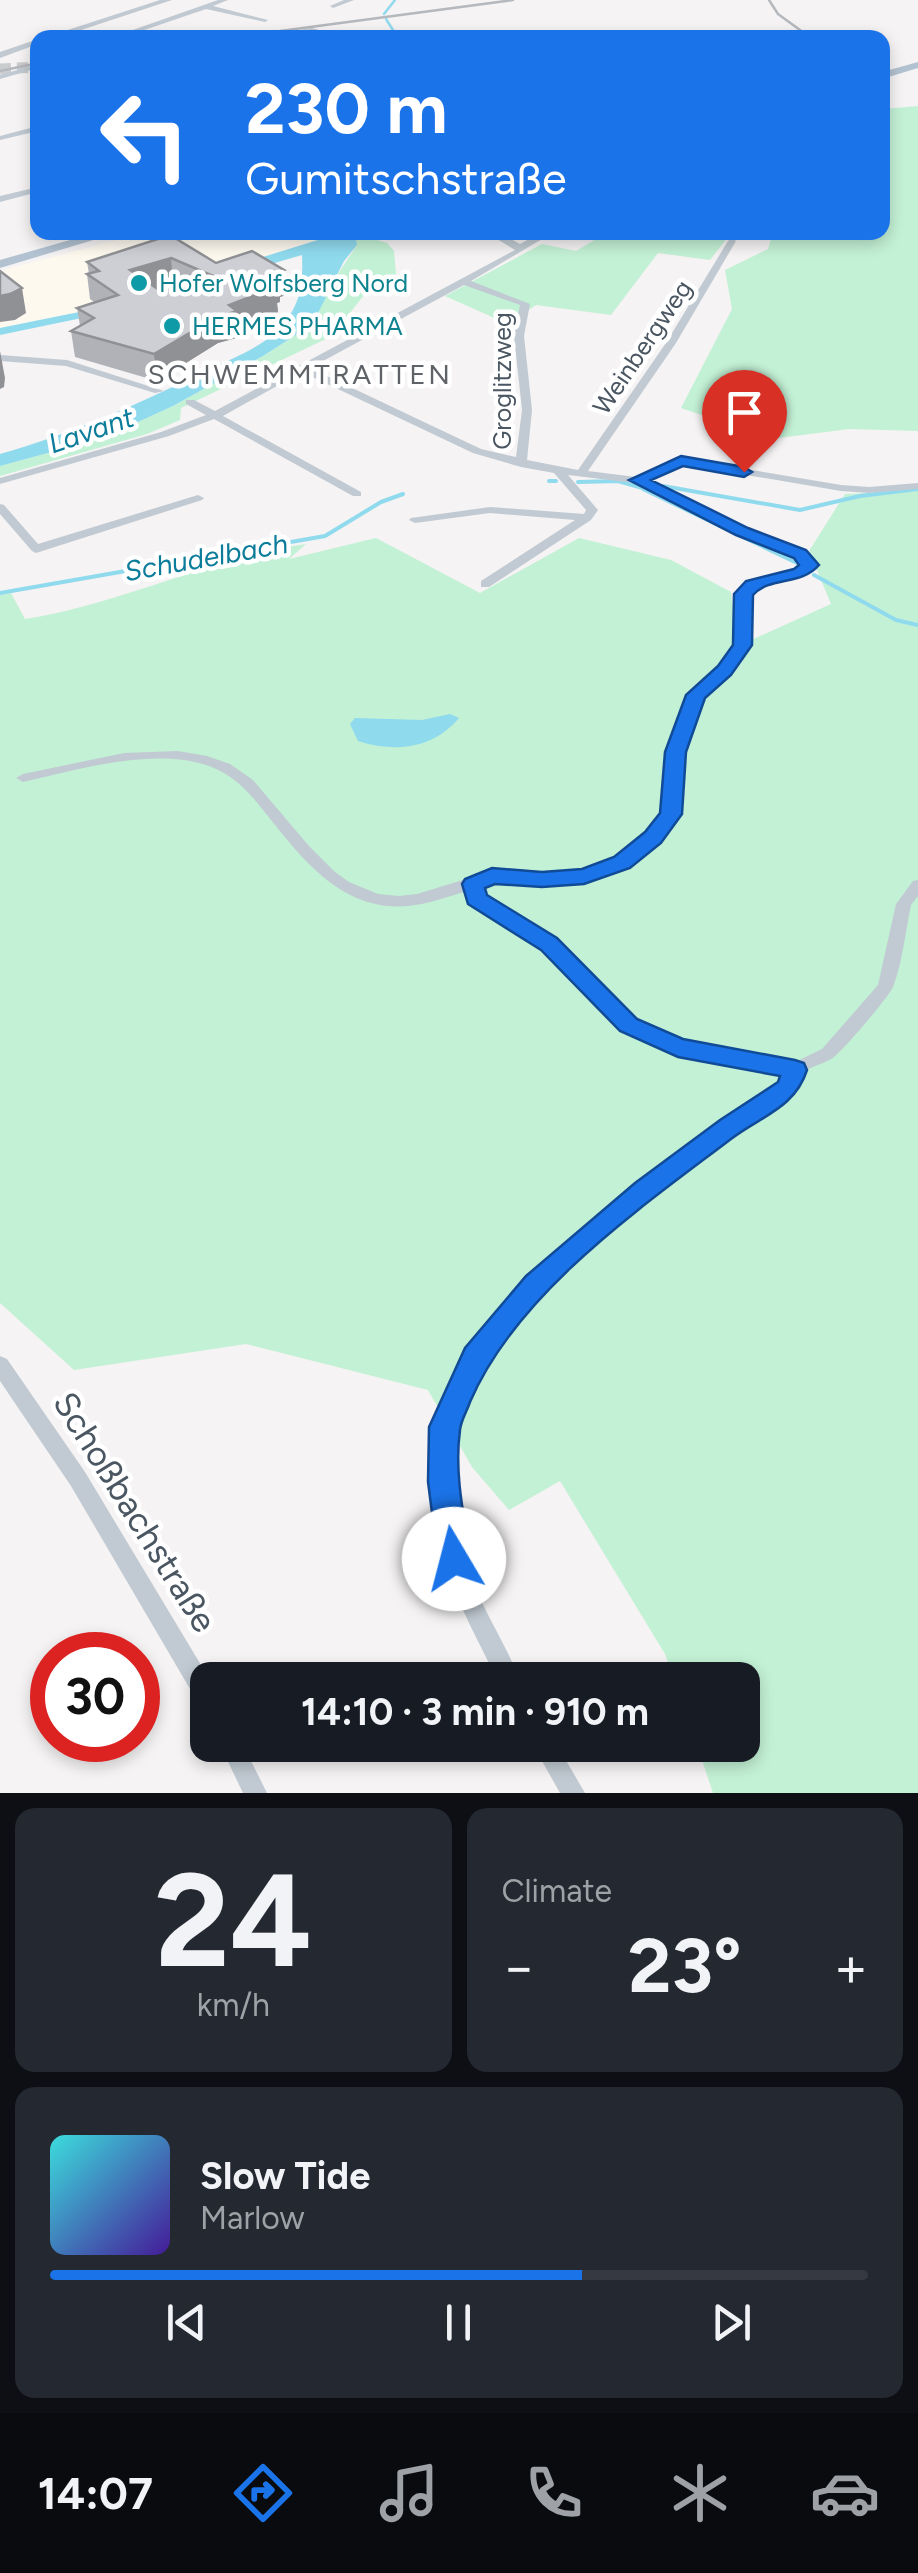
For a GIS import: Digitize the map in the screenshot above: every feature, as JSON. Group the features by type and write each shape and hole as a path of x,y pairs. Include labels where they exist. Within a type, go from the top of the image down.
{"main road":[{"path":"890,74 918,65"},
{"path":"0,264 87,240"}],"street":[{"path":"73,30 168,0"},
{"path":"138,30 225,0"},
{"path":"334,6 351,0"},
{"path":"208,7 265,20"},
{"path":"0,55 30,44"},
{"path":"0,77 30,68"},
{"path":"0,138 30,130"},
{"path":"0,199 30,191"},
{"path":"505,240 520,248"},
{"path":"0,481 165,434 216,415 535,240"},
{"name":"Weinbergweg","path":"581,474 670,343 732,240"},
{"name":"Groglitzweg","path":"463,281 525,304 518,336 527,410 521,464"},
{"path":"0,358 67,363 159,391"},
{"path":"22,778 117,758 186,756 223,765 251,783 303,848 345,890 400,901 492,876 542,880 584,876 622,862 653,838 671,814 675,752 696,695 724,670 742,645 744,594 752,584 800,574 810,565 800,554 742,532 638,480 558,471 477,451 301,368"},
{"path":"190,402 357,494"},
{"path":"638,480 681,461 840,488 918,486"},
{"path":"484,584 587,518 592,510 558,471"},
{"path":"0,507 36,549 198,498"},
{"path":"415,520 490,510 587,518"},
{"path":"473,884 476,898 549,944 628,1025 678,1048 795,1070 828,1053 885,988 904,904 918,884"},
{"path":"501,1662 454,1559 444,1482 444,1427 475,1357 536,1284 644,1190 789,1088 795,1070"},
{"name":"Schoßbachstraße","path":"0,1365 78,1479 190,1668"},
{"path":"240,1762 255,1793"},
{"path":"555,1762 574,1793"}],"shaded area":[{"path":"117,240 318,240 99,308 0,328 0,271"}],"green space":[{"path":"918,106 918,431 849,429 771,439 681,408 732,309 725,270 768,249 771,240 890,240 890,108"},
{"path":"356,240 387,243 394,251 396,274 364,295 332,336 181,408 180,420 147,434 0,476 0,466 103,438 173,406 299,333 357,245"},
{"path":"594,240 726,240 710,260 658,253 611,315 536,305 508,324 445,296 542,244 576,251"},
{"path":"918,491 918,1793 713,1793 703,1762 760,1762 760,1662 668,1662 560,1481 509,1510 472,1467 428,1390 246,1344 74,1370 0,1303 0,595 11,593 25,619 96,603 270,551 306,544 289,559 376,538 480,593 579,538 671,560 731,592 738,646 831,604 809,551 845,494"}],"water":[{"name":"Lavant","path":"318,240 356,240 357,245 344,261 318,313 299,333 263,356 173,406 103,438 0,466 0,454 106,417 266,340 282,326 297,301 302,255 101,314 0,335 0,328 99,308"},
{"path":"450,714 459,718 449,728 413,746 386,747 358,741 350,724 355,718 422,720"}],"building":[{"path":"155,240 178,240 216,263 252,251 284,270 266,281 276,287 229,305 237,311 215,318 154,354 71,331 94,318 77,308 118,295 87,274 99,271 87,262","holes":["171,258 211,275 159,290 130,270"]},
{"path":"0,271 22,288 0,296"}],"waterway":[{"path":"384,14 395,0"},
{"path":"386,19 393,30"},
{"name":"Schudelbach","path":"549,481 556,481"},
{"name":"Schudelbach","path":"578,482 618,481 646,489"},
{"name":"Schudelbach","path":"663,486 800,510 860,496 918,489"},
{"path":"643,489 797,563"},
{"name":"Schudelbach","path":"0,593 325,536 381,502 403,494"},
{"path":"814,575 896,620 918,625"}],"tunnel":[{"path":"0,69 30,67"}],"railway":[{"path":"288,30 513,0"},
{"path":"769,0 778,14 800,30"},
{"path":"0,71 30,65"}],"place":[{"name":"Hofer Wolfsberg Nord","path":"139,283"},
{"name":"HERMES PHARMA","path":"172,326"}],"district":[{"name":"SCHWEMMTRATTEN","path":"300,374"}],"route":[{"path":"454,1559 444,1482 444,1427 475,1357 536,1284 644,1190 789,1088 795,1070 678,1048 628,1025 549,944 476,898 473,884 492,876 542,880 584,876 622,862 653,838 671,814 675,752 684,724 696,695 724,670 742,645 745,628 740,609 744,594 752,584 800,574 810,565 800,554 742,532 638,480 681,461 744,472"}]}
